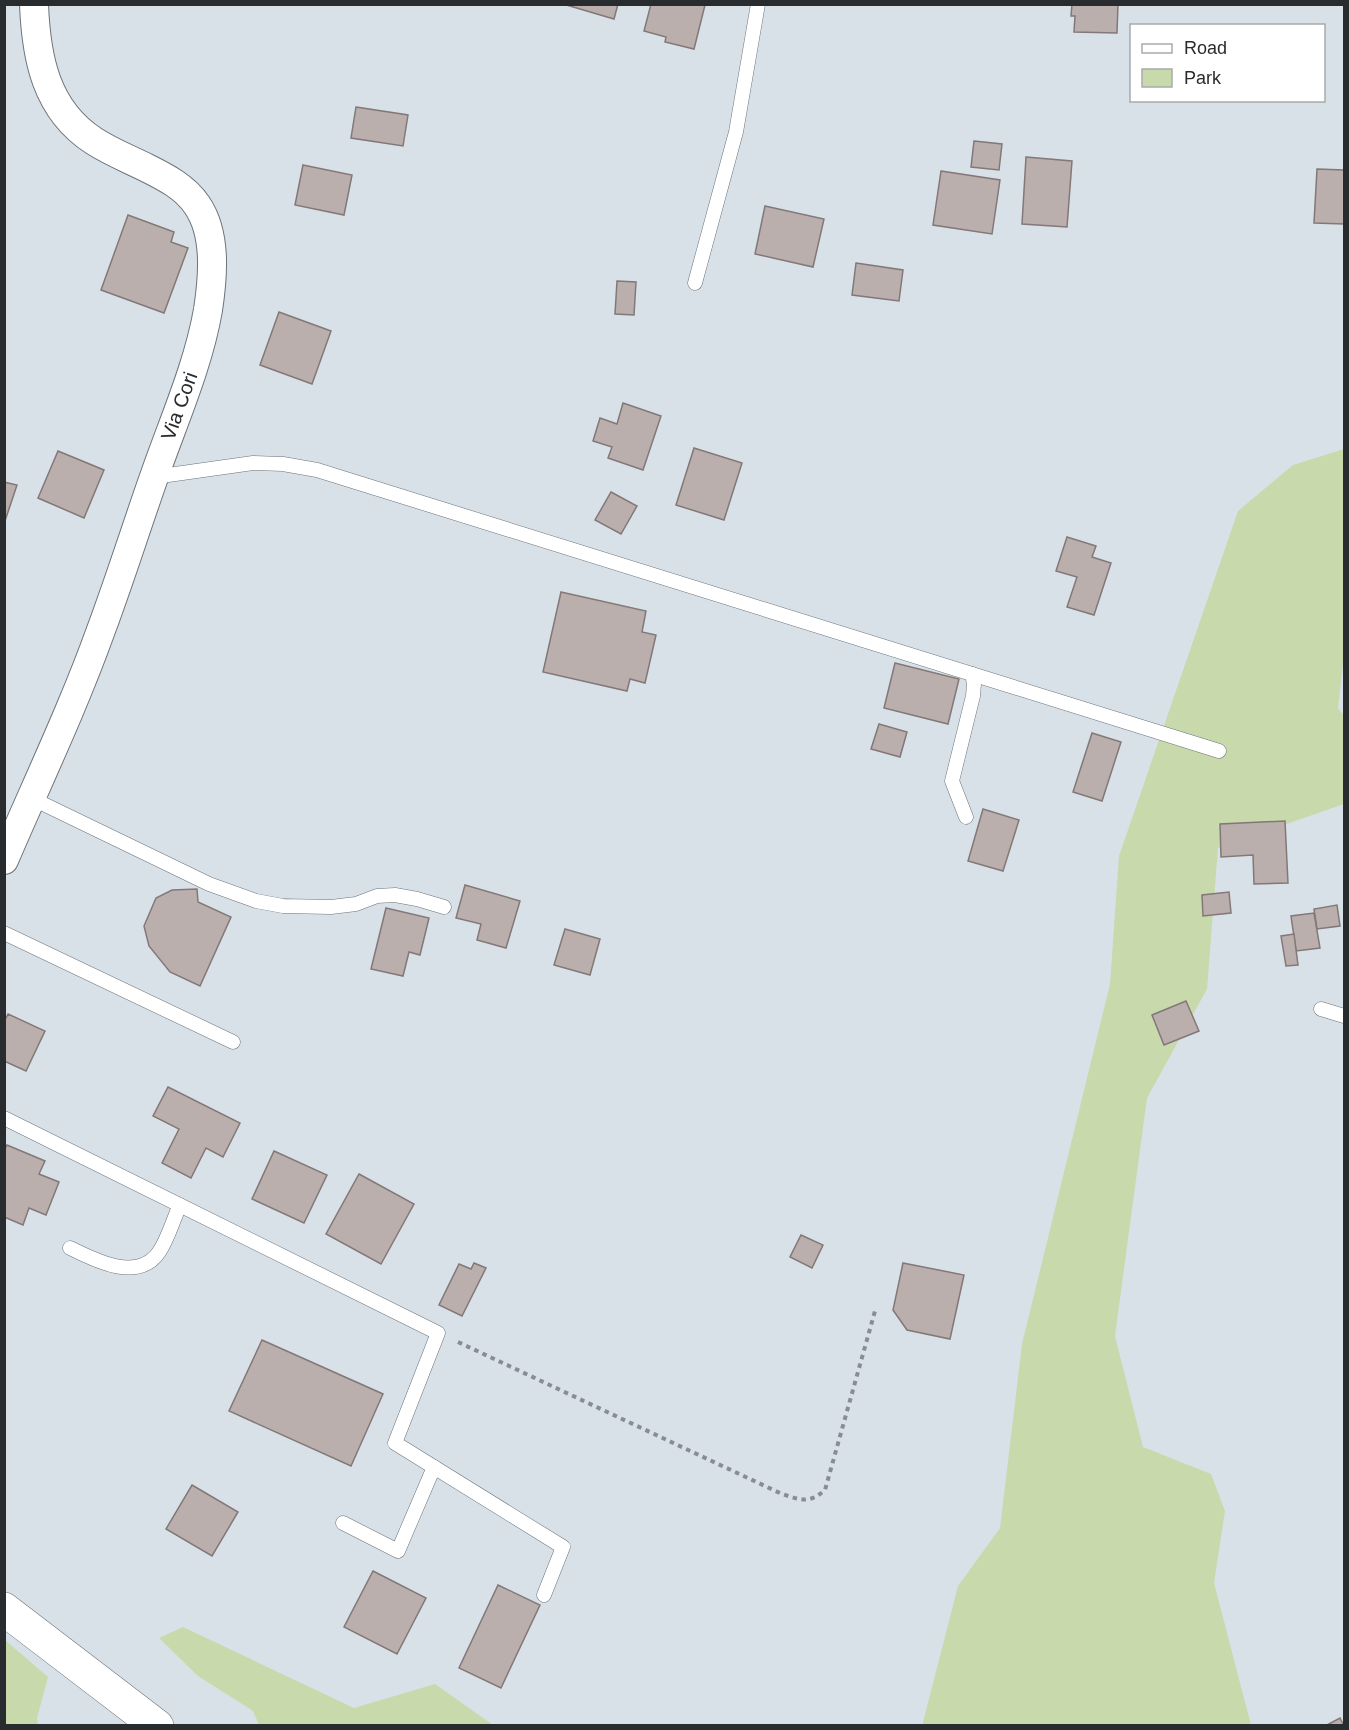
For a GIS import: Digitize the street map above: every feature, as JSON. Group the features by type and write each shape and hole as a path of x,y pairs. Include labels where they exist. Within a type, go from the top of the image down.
{"main road":[{"path":"4,1609 157,1725"}],"street":[{"name":"Via Cori","path":"4,860 101,631 197,357 209,298 211,267 206,224 197,204 182,189 92,140 63,113 50,90 42,69 36,39 34,4"}],"lane":[{"path":"695,283 736,132 758,4"},
{"path":"154,477 253,463 283,464 317,470 1219,751"},
{"path":"966,817 952,781 973,696 972,674"},
{"path":"31,798 209,884 256,901 283,906 331,907 356,904 377,896 395,895 444,907"},
{"path":"4,933 233,1042"},
{"path":"1321,1009 1344,1016"},
{"path":"4,1118 438,1333 395,1443 563,1547 544,1595"},
{"path":"70,1248 114,1266 139,1266 148,1262 159,1252 180,1205"},
{"path":"342,1523 398,1551 434,1467"}],"path":[{"path":"438,1333 783,1494 809,1500 825,1490 875,1311"}],"green space":[{"path":"1344,449 1344,655 1338,708 1344,716 1344,804 1218,848 1207,989 1147,1098 1115,1336 1143,1447 1211,1474 1225,1511 1214,1583 1251,1725 922,1726 958,1586 1000,1528 1022,1344 1110,984 1119,856 1238,511 1293,465"},
{"path":"183,1627 354,1708 435,1684 493,1725 259,1725 253,1711 198,1676 159,1638"},
{"path":"5,1640 48,1677 37,1718 38,1725 5,1725"}],"building":[{"path":"563,4 618,4 614,19"},
{"path":"651,4 705,5 694,49 665,42 666,37 644,31"},
{"path":"1072,4 1118,4 1117,33 1074,32 1075,16 1071,16"},
{"path":"356,107 408,115 403,146 351,138"},
{"path":"974,141 1002,144 999,170 971,167"},
{"path":"1026,157 1072,161 1067,227 1022,224"},
{"path":"303,165 352,175 344,215 295,205"},
{"path":"1317,169 1344,170 1344,224 1314,223"},
{"path":"941,171 1000,180 992,234 933,225"},
{"path":"765,206 824,219 813,267 755,254"},
{"path":"128,215 174,232 171,242 188,248 164,313 101,290"},
{"path":"856,263 903,270 899,301 852,295"},
{"path":"617,281 636,282 634,315 615,314"},
{"path":"279,312 331,331 312,384 260,365"},
{"path":"623,403 661,416 643,470 608,458 612,447 593,441 600,418 617,424"},
{"path":"694,448 742,463 724,520 676,505"},
{"path":"58,451 104,470 84,518 38,498"},
{"path":"4,482 17,485 4,524"},
{"path":"611,492 637,506 621,534 595,520"},
{"path":"1067,537 1096,546 1092,557 1111,563 1094,615 1067,607 1077,577 1056,571"},
{"path":"561,592 646,611 642,632 656,635 645,683 630,679 627,691 543,672"},
{"path":"895,663 959,679 948,724 884,708"},
{"path":"879,724 907,732 900,757 871,749"},
{"path":"1092,733 1121,742 1102,801 1073,792"},
{"path":"983,809 1019,820 1003,871 968,861"},
{"path":"1285,821 1288,883 1254,884 1253,855 1221,857 1220,824"},
{"path":"465,885 520,901 506,948 477,940 481,924 456,918"},
{"path":"197,889 198,902 231,917 200,986 170,972 149,946 144,926 156,898 172,890"},
{"path":"1229,892 1231,913 1203,916 1202,895"},
{"path":"1337,905 1340,926 1317,929 1314,909"},
{"path":"386,908 429,918 420,955 409,952 403,976 371,969"},
{"path":"1314,913 1320,948 1296,951 1291,916"},
{"path":"565,929 600,939 590,975 554,965"},
{"path":"1294,934 1298,965 1286,966 1281,936"},
{"path":"1186,1001 1199,1031 1164,1045 1152,1015"},
{"path":"8,1014 45,1031 26,1071 4,1061 4,1022"},
{"path":"168,1087 240,1123 223,1157 206,1148 191,1178 162,1163 179,1129 153,1116"},
{"path":"7,1145 45,1161 39,1174 59,1182 46,1215 29,1208 23,1225 4,1217 4,1151"},
{"path":"274,1151 327,1175 304,1223 252,1199"},
{"path":"359,1174 414,1204 381,1264 326,1234"},
{"path":"801,1235 823,1245 812,1268 790,1257"},
{"path":"474,1263 486,1268 462,1316 439,1305 459,1264 471,1269"},
{"path":"903,1263 964,1275 950,1339 907,1330 893,1310"},
{"path":"262,1340 383,1394 351,1466 229,1411"},
{"path":"192,1485 238,1512 212,1556 166,1529"},
{"path":"373,1571 426,1598 397,1654 344,1627"},
{"path":"498,1585 540,1605 501,1688 459,1668"},
{"path":"1340,1718 1344,1726 1325,1726"}]}
